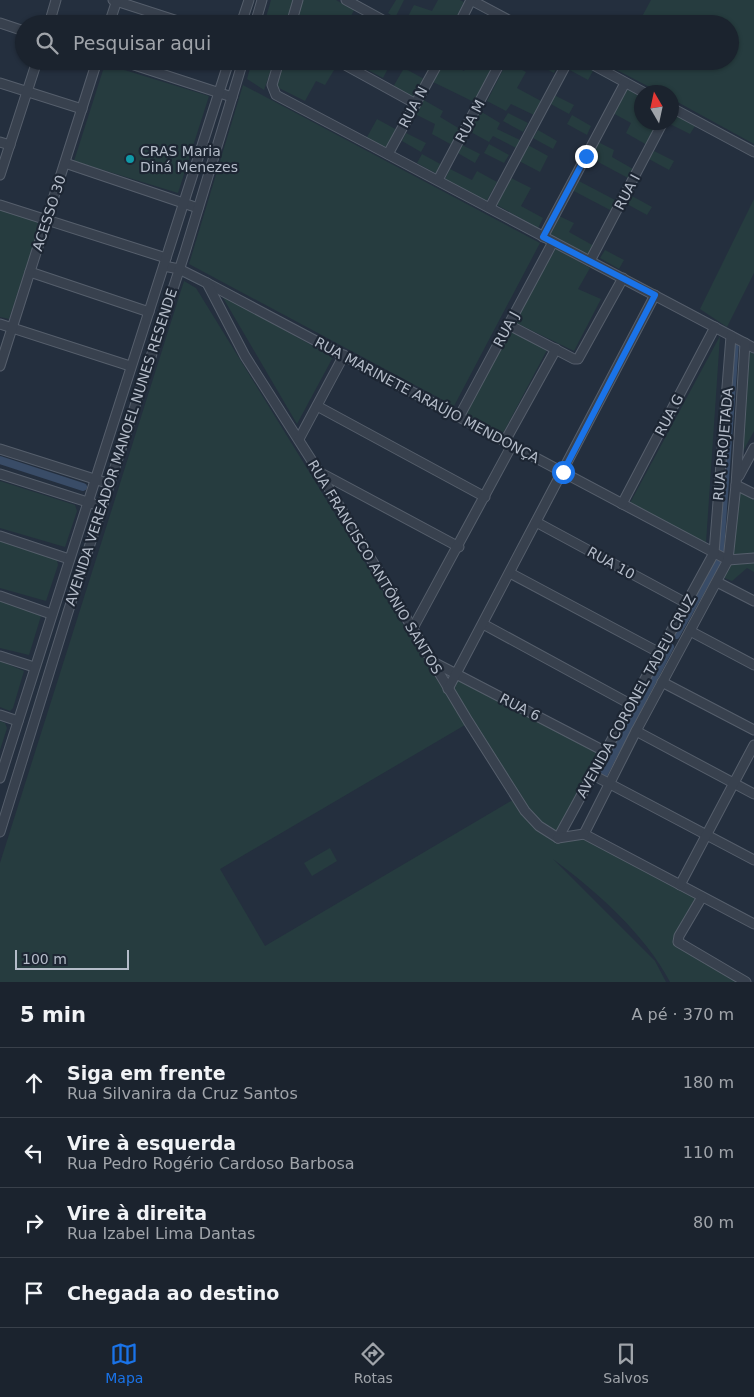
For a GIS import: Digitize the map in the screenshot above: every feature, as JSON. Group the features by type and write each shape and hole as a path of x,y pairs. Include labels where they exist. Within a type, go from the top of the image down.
{"street":[{"path":"52,15 56,0"},
{"path":"111,15 115,0 160,15"},
{"path":"244,15 248,0"},
{"path":"258,15 262,0"},
{"path":"293,15 298,0"},
{"path":"346,0 374,15"},
{"path":"464,15 471,0 499,15"},
{"path":"0,23 15,28"},
{"path":"0,175 34,70"},
{"name":"ACESSO 30","path":"0,366 94,70"},
{"path":"149,70 232,97"},
{"name":"AVENIDA VEREADOR MANOEL NUNES RESENDE","path":"0,776 226,70"},
{"name":"AVENIDA VEREADOR MANOEL NUNES RESENDE","path":"0,832 68,612 241,70"},
{"path":"276,70 272,85 272,90 276,95 751,346"},
{"path":"354,70 416,104"},
{"name":"RUA N","path":"388,154 434,70"},
{"name":"RUA M","path":"438,180 496,70"},
{"path":"490,207 563,70"},
{"path":"602,70 634,88"},
{"path":"0,83 82,109"},
{"path":"543,237 625,83"},
{"path":"679,112 754,152"},
{"name":"RUA I","path":"590,261 660,130"},
{"path":"0,142 10,145"},
{"path":"65,163 198,208"},
{"name":"RUA MARINETE ARAÚJO MENDONÇA","path":"0,205 165,262 344,355 728,560"},
{"name":"RUA J","path":"459,416 553,242"},
{"path":"30,272 149,312"},
{"path":"509,325 574,359 580,358 623,278"},
{"name":"RUA FRANCISCO ANTÔNIO SANTOS","path":"207,283 245,356 319,472 434,663 448,690 525,811 539,826 558,838"},
{"path":"448,690 655,295"},
{"path":"0,324 130,366"},
{"name":"RUA G","path":"622,504 715,327"},
{"name":"RUA PROJETADA","path":"714,553 731,336"},
{"name":"RUA PROJETADA","path":"728,560 751,346"},
{"path":"413,628 485,497 509,443 556,349"},
{"path":"299,440 344,355"},
{"path":"317,406 485,497"},
{"path":"754,448 737,482 754,494"},
{"path":"0,449 110,484"},
{"path":"319,472 459,547"},
{"path":"0,474 103,507"},
{"name":"RUA 10","path":"536,522 686,603"},
{"path":"0,536 69,559"},
{"name":"AVENIDA CORONEL TADEU CRUZ","path":"558,838 714,553"},
{"path":"728,560 754,558"},
{"name":"AVENIDA CORONEL TADEU CRUZ","path":"584,834 636,731 728,560"},
{"path":"510,573 660,653"},
{"path":"717,582 754,601"},
{"path":"0,596 52,614"},
{"path":"483,624 632,705"},
{"path":"690,630 754,665"},
{"path":"668,638 682,644"},
{"path":"0,656 34,667"},
{"name":"RUA 6","path":"434,663 606,752"},
{"path":"662,682 754,730"},
{"path":"0,715 18,721"},
{"path":"636,731 754,794"},
{"path":"680,885 754,745"},
{"path":"593,775 754,860"},
{"path":"0,776 17,781"},
{"path":"558,838 584,834 754,924"},
{"path":"702,897 677,940 680,945 746,982"}],"green space":[{"path":"271,0 294,0 289,15 267,15"},
{"path":"303,0 336,0 354,10 352,15 298,15"},
{"path":"396,0 404,0 396,15 388,13"},
{"path":"438,0 460,0 464,2 458,15 409,15 414,5 432,11"},
{"path":"651,0 754,0 754,144 679,103 679,85 646,85 617,70 739,70 739,15 643,15"},
{"path":"103,70 124,70 209,96 178,193 74,161"},
{"path":"250,70 271,70 264,90 247,79"},
{"path":"280,70 334,70 325,85 316,81 305,101 275,86"},
{"path":"368,70 387,70 383,78"},
{"path":"403,70 408,70 424,79 413,98 393,87"},
{"path":"440,70 491,70 474,102 433,82"},
{"path":"503,70 522,70 526,72 517,88 541,101 534,115 511,104 506,111 487,101"},
{"path":"570,70 593,71 588,80"},
{"path":"243,85 540,243 454,406 189,264"},
{"path":"625,88 634,93 634,130 655,130 647,145 626,133 631,123 611,112"},
{"path":"554,95 574,105 569,114 549,103"},
{"path":"422,99 443,111 440,117 460,129 452,145 432,134 435,124 415,114"},
{"path":"480,111 500,123 497,129 520,140 516,148 493,136 489,142 469,131"},
{"path":"508,113 528,123 523,132 503,121"},
{"path":"572,115 591,126 587,135 567,124"},
{"path":"679,117 695,126 690,134 679,128"},
{"path":"377,119 397,130 386,150 366,139"},
{"path":"538,130 557,141 553,149 533,138"},
{"path":"406,133 426,143 421,152 402,141"},
{"path":"596,141 614,150 612,157 633,169 628,178 587,156"},
{"path":"460,144 480,154 475,163 456,152"},
{"path":"489,144 509,155 504,163 484,153"},
{"path":"528,145 548,156 540,172 519,161"},
{"path":"654,151 674,161 669,170 649,159"},
{"path":"422,154 442,165 437,174 417,163"},
{"path":"450,169 472,180 477,171 497,182 486,202 445,179"},
{"path":"511,178 531,188 521,206 543,218 538,228 497,205"},
{"path":"575,179 617,201 612,211 570,189"},
{"path":"632,196 652,207 647,215 627,204"},
{"path":"754,199 754,273 727,327 700,309"},
{"path":"0,209 37,221 39,228 9,319 0,317"},
{"path":"557,215 574,223 569,232 594,246 589,255 548,233"},
{"path":"556,248 590,268 578,289 601,299 574,351 514,322"},
{"path":"605,250 624,260 619,269 600,258"},
{"path":"184,281 196,288 465,725 220,869 265,946 511,801 518,802 448,689 456,674 600,754 558,838 584,834 702,897 677,940 739,982 670,982 660,964 647,947 618,914 553,859 655,961 666,982 0,982 0,863"},
{"path":"222,296 333,357 297,424"},
{"path":"511,330 547,350 502,435 462,413"},
{"path":"720,336 706,543 630,503"},
{"path":"749,351 754,354 754,431 741,455"},
{"path":"0,481 75,505 77,511 65,547 0,528"},
{"path":"739,490 754,498 754,572 747,568 732,581 722,577"},
{"path":"0,541 57,560 58,565 46,601 0,588"},
{"path":"0,601 41,616 29,655 0,648"},
{"path":"0,661 24,671 13,708 10,711 0,707"},
{"path":"0,721 5,723 7,728 0,750"},
{"path":"330,848 337,861 312,876 304,863"}],"waterway":[{"path":"720,550 735,343"},
{"path":"0,460 83,487"},
{"path":"676,635 717,562"},
{"path":"602,777 670,647"}],"place":[{"name":"CRAS Maria Diná Menezes","path":"130,159"}],"route":[{"path":"563,472 655,295 543,237 586,156"}]}
